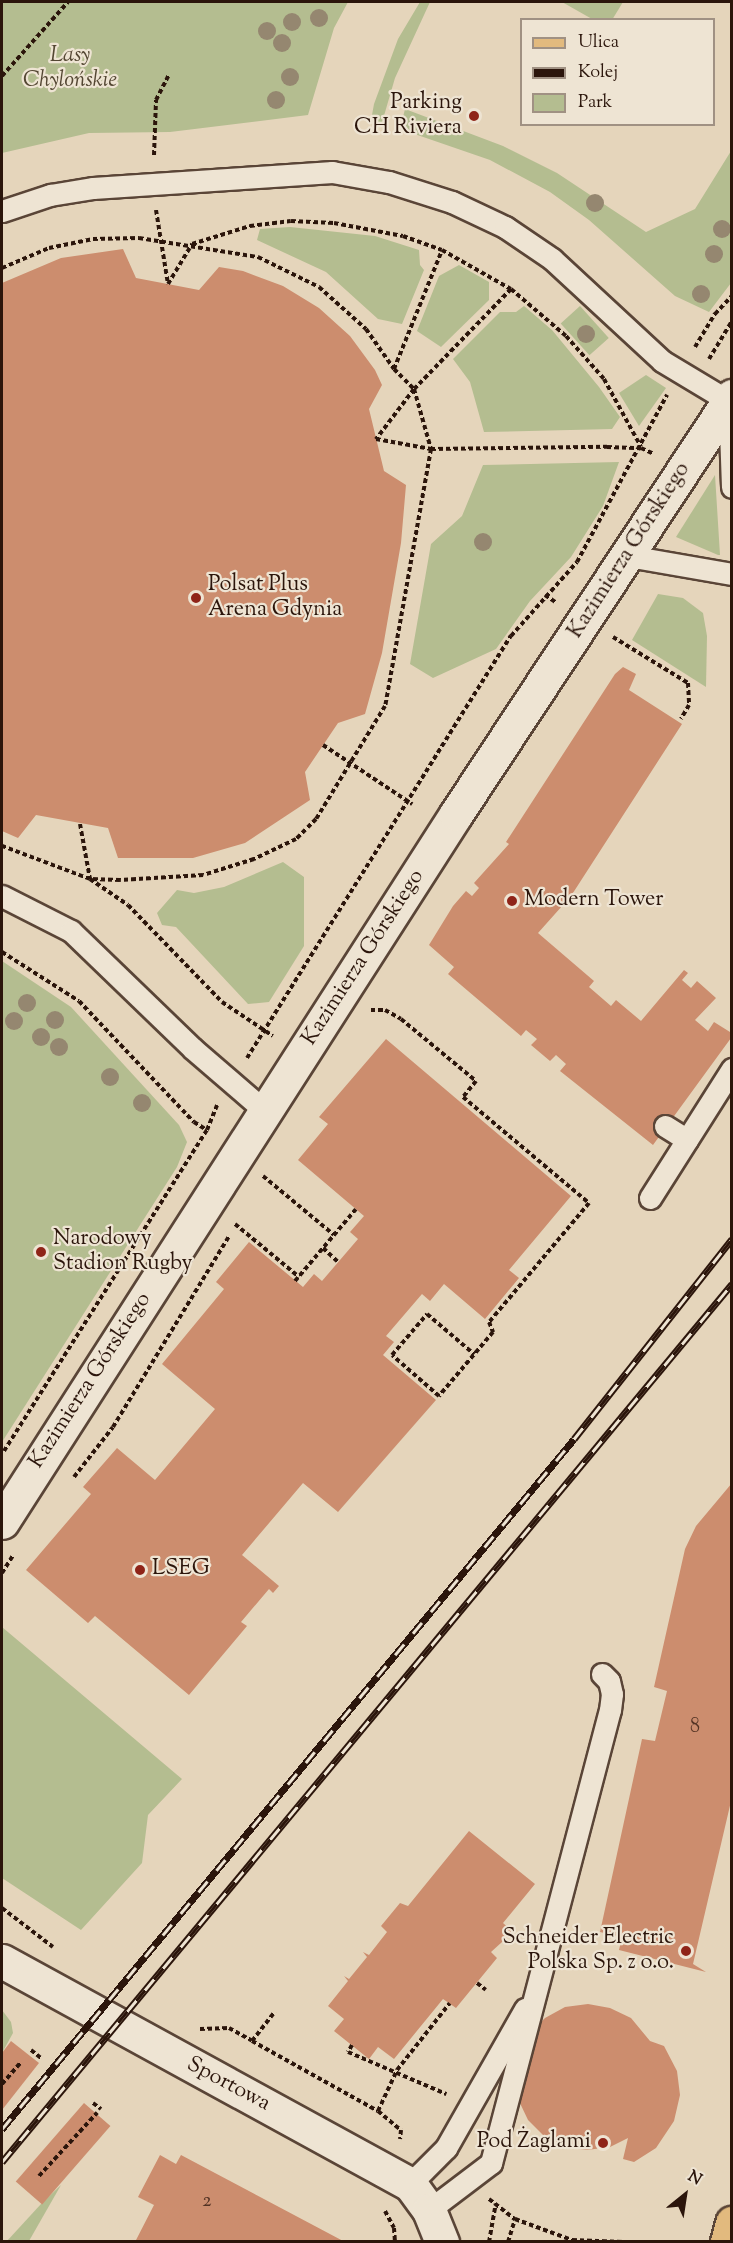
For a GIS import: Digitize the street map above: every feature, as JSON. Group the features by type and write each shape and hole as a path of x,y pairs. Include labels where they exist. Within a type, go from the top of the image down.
{"main road":[{"path":"727,2241 732,2223"}],"street":[{"name":"Kazimierza Górskiego","path":"2,1522 266,1111 731,400"},
{"name":"Sportowa","path":"2,1961 431,2221"}],"lane":[{"path":"2,211 50,195 93,188 154,187 332,172 389,182 452,202 505,227 552,259 662,361 731,400 732,487"},
{"path":"628,556 732,573"},
{"path":"2,896 71,931 192,1048 266,1111"},
{"path":"650,1198 732,1069"},
{"path":"665,1126 687,1140"},
{"path":"431,2221 491,2163 610,1710 612,1694 609,1681 602,1674"},
{"path":"431,2221 446,2148 540,1982"}],"path":[{"path":"2,76 68,2"},
{"path":"169,75 156,100 154,187 159,241 168,284 192,244 250,226 291,221 364,227 442,250 511,289 566,336 604,379 641,448"},
{"path":"2,268 49,248 93,239 192,244 258,257 320,287 366,329 394,369 414,389 431,449 385,706 316,819 296,839 254,859 203,874 90,879"},
{"path":"394,369 442,250"},
{"path":"511,289 414,389 376,439 431,449 641,448 656,456"},
{"path":"435,759 511,636 577,562 681,372 715,314 732,296"},
{"path":"608,635 619,637 688,683 689,705 681,719"},
{"path":"323,745 412,804"},
{"path":"80,824 90,879"},
{"path":"2,846 90,879 128,905 222,1002 302,1056"},
{"path":"2,952 79,1001 194,1122 207,1130"},
{"path":"361,1009 385,1010 401,1019 476,1082 463,1097 589,1203 489,1322 493,1332 440,1396 392,1355 427,1314 474,1354"},
{"path":"254,1169 334,1235"},
{"path":"233,1222 297,1279 356,1209"},
{"path":"323,1248 338,1262"},
{"path":"477,1983 486,1990"},
{"path":"378,2111 397,2070 450,2003"},
{"path":"252,2041 275,2012"},
{"path":"189,2029 229,2028 378,2111 401,2130 399,2142"},
{"path":"352,2045 348,2052 397,2070 416,2083 458,2099"},
{"path":"31,2050 42,2059"},
{"path":"2,2084 21,2062"},
{"path":"39,2176 99,2111 93,2103"},
{"path":"489,2241 496,2204 515,2219 572,2240 624,2241"},
{"path":"382,2207 394,2228 395,2241"},
{"path":"508,2241 515,2219"}],"green space":[{"name":"Lasy Chylońskie","path":"2,2 348,2 334,28 308,115 170,132 89,133 2,153"},
{"path":"420,2 430,2 395,78 381,126 372,115 374,104 398,39"},
{"path":"562,2 623,2 613,18 590,18"},
{"path":"405,109 503,146 557,173 646,232 695,209 731,151 731,283 709,312 675,296 589,220 550,192 490,160 400,129"},
{"path":"290,227 375,236 419,250 420,265 424,270 402,324 378,319 326,272 257,240 260,229"},
{"path":"459,265 489,282 489,300 441,347 417,331 439,276"},
{"path":"524,306 552,330 599,387 620,417 612,429 484,432 470,382 453,359 500,312 516,312"},
{"path":"580,306 609,338 589,355 561,323"},
{"path":"646,375 666,388 639,426 619,393"},
{"path":"619,462 603,506 571,557 530,601 496,649 433,678 410,664 431,544 462,516 483,465"},
{"path":"715,475 720,555 676,537"},
{"path":"658,594 683,598 703,613 707,636 706,687 632,640"},
{"path":"283,862 304,877 304,946 269,1002 248,1004 176,927 162,925 157,913 177,890 194,893 224,887"},
{"path":"2,961 71,1007 179,1125 187,1142 177,1167 2,1442"},
{"path":"2,1627 182,1779 148,1815 142,1863 81,1930 2,1878"},
{"path":"2,2010 11,2022 13,2033 2,2053"},
{"path":"61,2185 29,2241 7,2241 41,2204"}],"building":[{"name":"Polsat Plus Arena Gdynia","path":"123,249 136,278 199,290 219,267 243,271 283,286 319,308 350,336 375,370 382,385 369,409 384,471 406,485 401,543 382,653 365,714 338,723 305,772 310,800 245,843 193,858 118,858 108,828 36,815 18,838 2,831 2,283 61,258"},
{"name":"Modern Tower","path":"623,667 636,674 629,690 682,724 571,896 538,933 594,981 589,987 611,1006 616,1000 641,1021 684,970 688,973 682,980 691,988 697,981 716,998 695,1020 708,1031 714,1022 730,1032 731,1038 653,1145 560,1071 566,1064 556,1055 550,1061 531,1045 537,1039 526,1030 521,1036 448,974 454,967 429,945 453,906 466,891 472,896 479,888 474,883 509,844 506,842 615,674"},
{"path":"386,1039 571,1196 509,1270 519,1278 485,1319 444,1284 430,1301 422,1294 386,1336 394,1342 383,1355 436,1400 338,1512 303,1483 242,1555 279,1586 273,1593 269,1589 241,1622 247,1626 189,1695 95,1616 88,1623 26,1570 91,1494 83,1487 117,1448 155,1480 215,1409 162,1364 224,1289 216,1282 249,1242 303,1287 314,1274 322,1281 358,1239 350,1232 364,1216 298,1160 328,1124 319,1117"},
{"path":"732,1483 732,1797 693,1964 706,1972 619,1950 622,1937 600,1932 642,1739 655,1741 667,1691 654,1687 685,1549 696,1526"},
{"path":"469,1831 535,1884 503,1923 513,1932 491,1952 497,1958 456,2008 443,1999 394,2059 378,2047 369,2059 334,2031 344,2019 328,2006 348,1981 344,1976 349,1979 367,1957 363,1952 369,1955 387,1932 381,1926 400,1903 408,1906"},
{"path":"588,2004 610,2008 631,2018 650,2041 664,2046 677,2071 680,2095 674,2121 656,2148 634,2162 623,2159 628,2138 610,2147 587,2150 564,2147 544,2136 528,2120 518,2099 529,2034 545,2018 565,2007"},
{"path":"11,2041 39,2063 2,2110 2,2053"},
{"path":"84,2103 110,2126 42,2204 16,2181"},
{"path":"160,2155 176,2164 181,2155 345,2242 135,2242 154,2205 138,2197"}],"railway":[{"path":"2,2129 574,1439 732,1239"},
{"path":"2,2162 732,1284"}],"place":[{"name":"Parking CH Riviera","path":"474,116"},
{"name":"Polsat Plus Arena Gdynia","path":"196,598"},
{"name":"Modern Tower","path":"512,901"},
{"name":"Narodowy Stadion Rugby","path":"41,1252"},
{"name":"LSEG","path":"140,1570"},
{"name":"Schneider Electric Polska Sp. z o.o.","path":"686,1951"},
{"name":"Pod Żaglami","path":"603,2143"}]}
